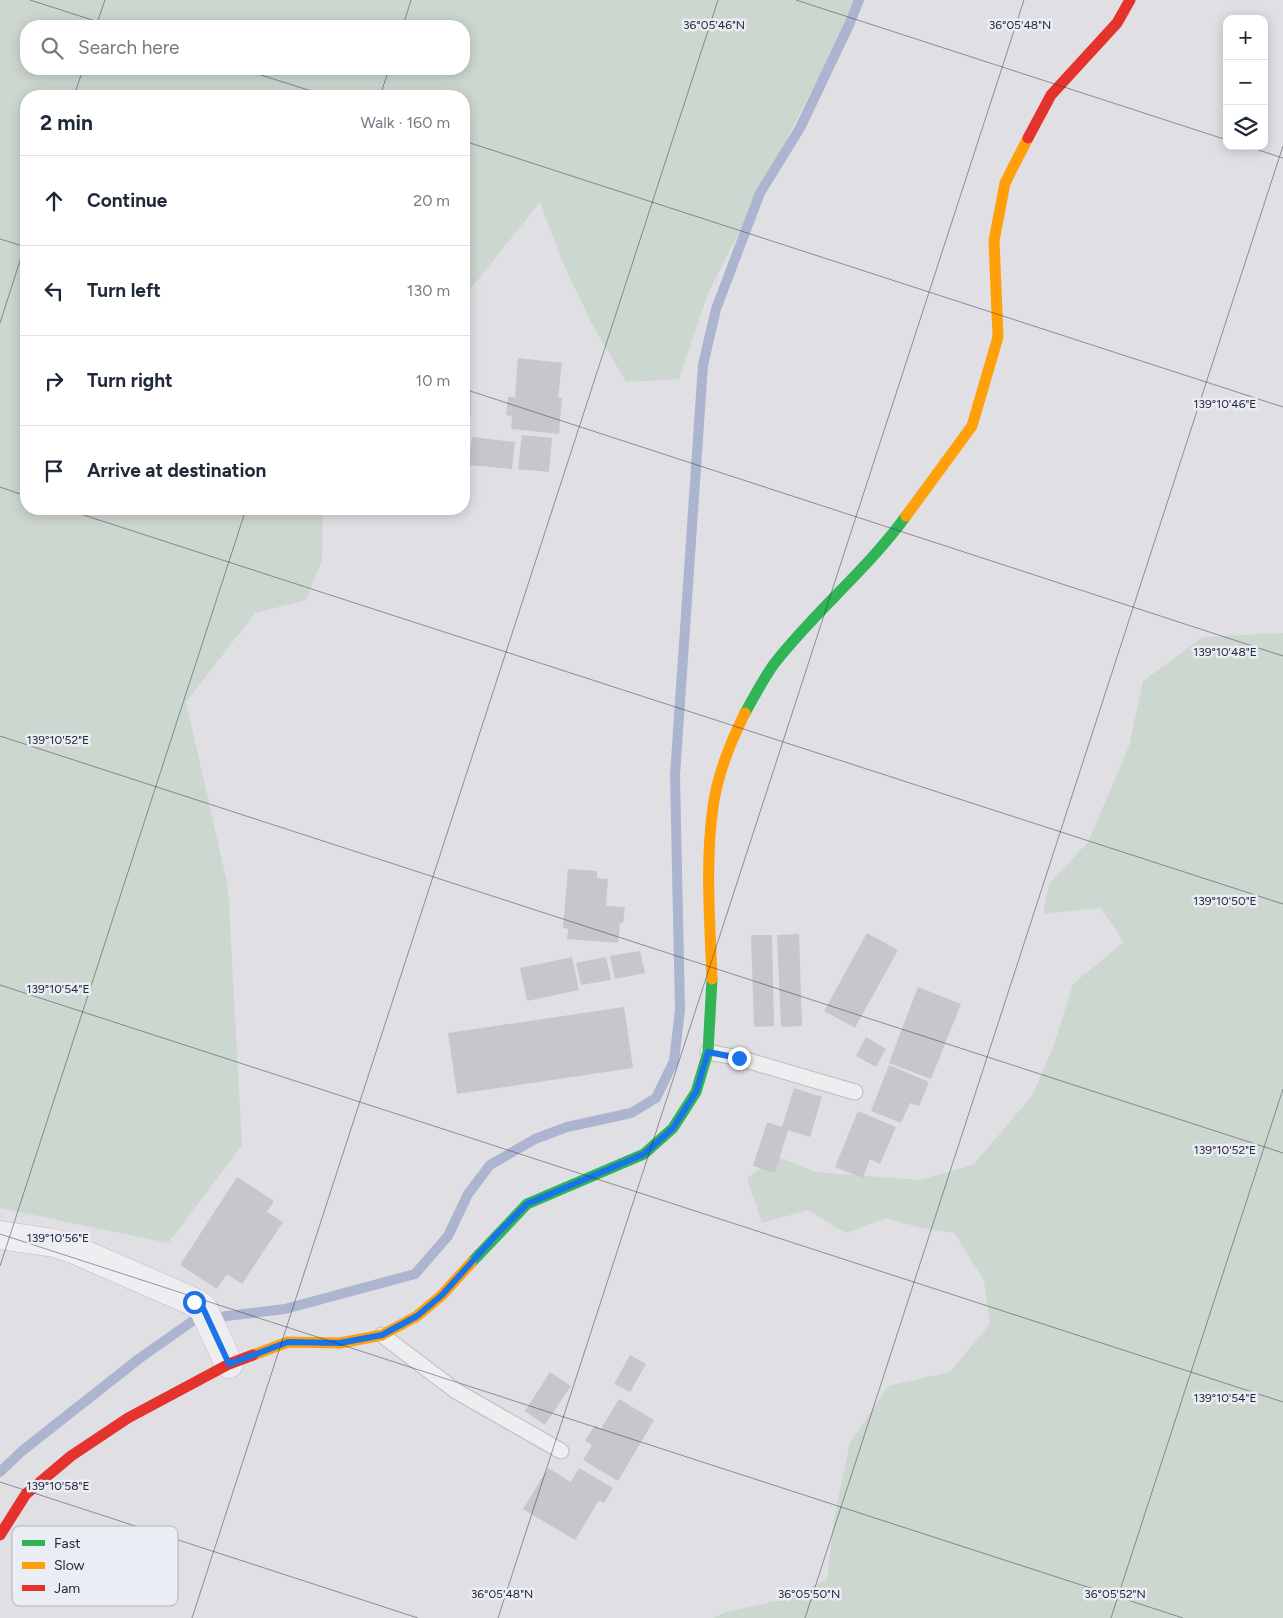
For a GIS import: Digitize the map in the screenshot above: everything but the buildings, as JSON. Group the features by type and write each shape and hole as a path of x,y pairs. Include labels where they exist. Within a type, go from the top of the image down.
{"street":[{"path":"0,1535 26,1494 71,1456 225,1354 288,1342 340,1343 382,1335 417,1316 442,1295 527,1204 644,1154 673,1128 696,1092 708,1052 712,992 710,841 713,806 724,764 744,715 773,665 814,618 892,536 972,426 998,338 994,241 1005,182 1051,95 1117,23 1130,0"},
{"path":"0,1235 54,1242 194,1302 203,1308 225,1354"}],"lane":[{"path":"708,1052 739,1058 855,1092"},
{"path":"382,1335 456,1391 561,1452"}],"shaded area":[{"path":"0,0 858,0 708,293 679,379 626,382 592,324 563,263 540,202 470,290 470,90 20,90 20,515 323,515 322,560 306,600 255,613 186,702 228,887 242,1145 168,1243 0,1208"},
{"path":"1283,633 1283,1618 713,1618 726,1612 786,1599 827,1579 834,1518 850,1443 888,1386 950,1372 990,1324 984,1280 954,1233 921,1228 886,1218 846,1233 808,1210 762,1223 747,1178 777,1157 816,1172 920,1180 973,1165 1032,1096 1053,1048 1073,984 1124,942 1101,908 1043,914 1049,884 1088,842 1129,746 1143,681 1203,637"}],"waterway":[{"path":"0,1472 22,1451 140,1358 194,1320 285,1309 415,1274 448,1236 468,1194 490,1165 535,1139 567,1127 631,1113 656,1098 674,1061 680,1010 675,775 703,365 716,309 760,193 800,128 859,0"}],"traffic: fast":[{"path":"745,713 774,664 806,627 875,555 906,516"},
{"path":"471,1263 527,1204 644,1154 673,1128 696,1092 708,1052 712,979"}],"traffic: slow":[{"path":"906,516 972,426 998,337 994,241 1005,183 1028,138"},
{"path":"712,979 709,915 709,850 713,807 725,759 745,713"},
{"path":"253,1355 288,1342 340,1343 382,1335 417,1316 442,1295 471,1263"}],"traffic: jam":[{"path":"1028,138 1051,95 1117,23 1130,0"},
{"path":"0,1535 26,1494 71,1456 128,1418 229,1364 253,1355"}],"route":[{"path":"194,1302 203,1308 229,1364 288,1342 340,1343 382,1335 417,1316 442,1295 527,1204 644,1154 673,1128 696,1092 708,1052 739,1058"}]}
